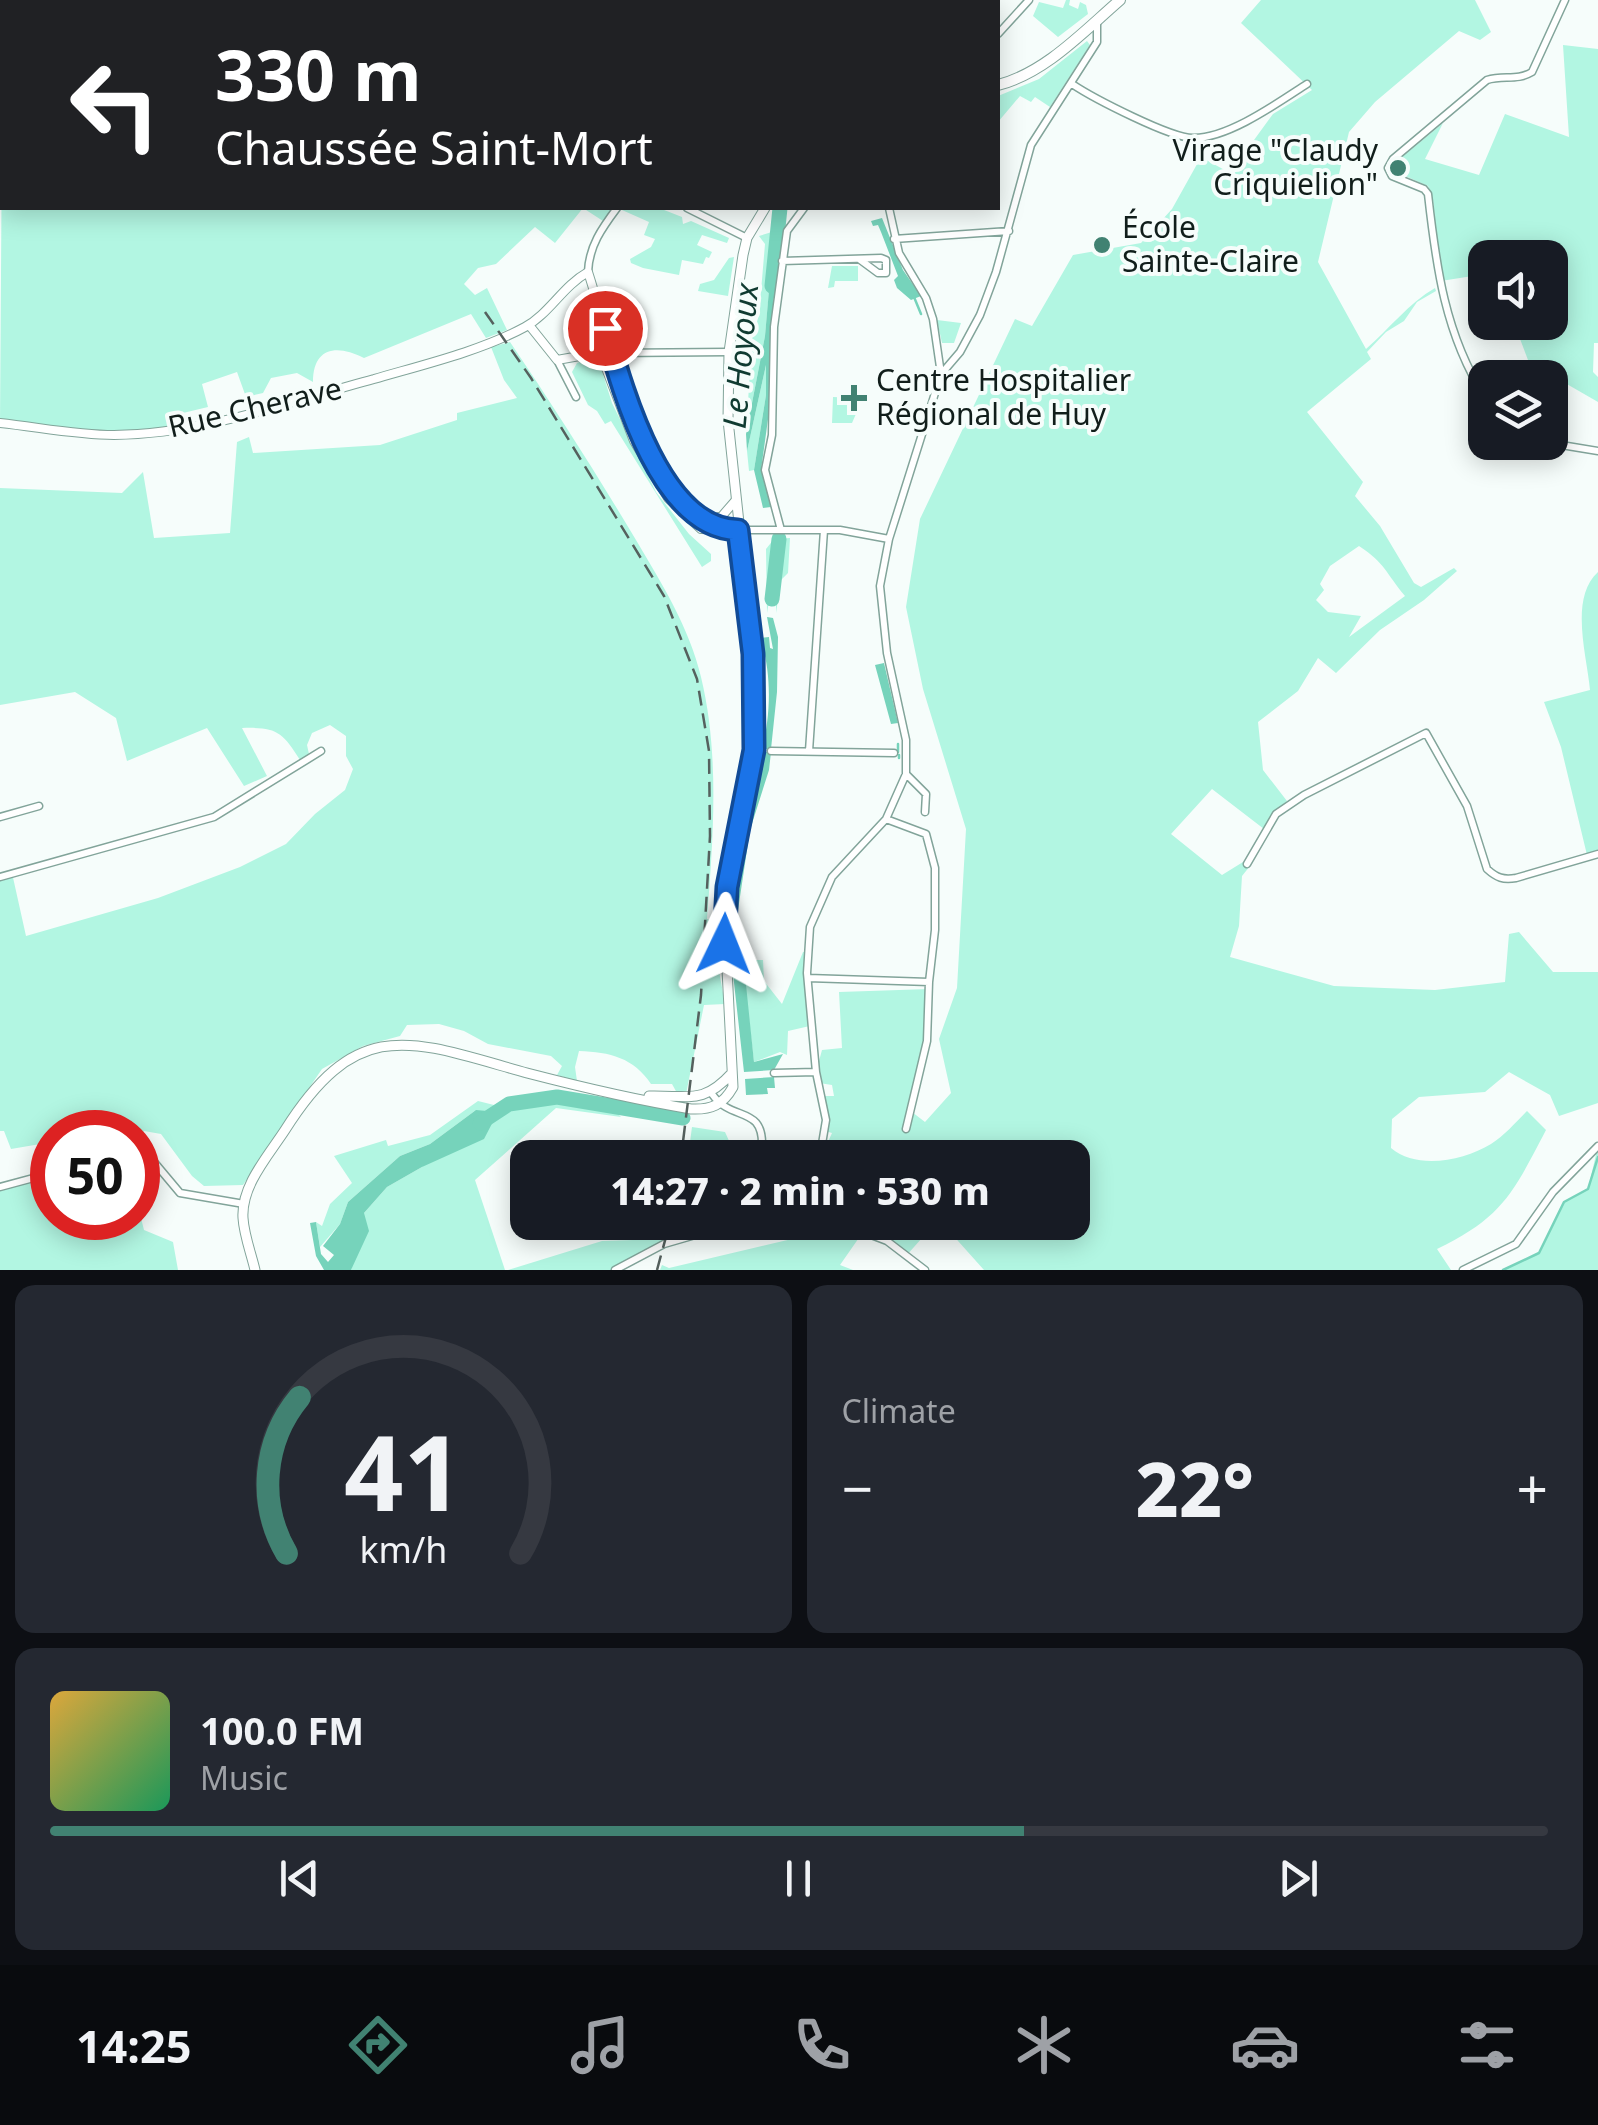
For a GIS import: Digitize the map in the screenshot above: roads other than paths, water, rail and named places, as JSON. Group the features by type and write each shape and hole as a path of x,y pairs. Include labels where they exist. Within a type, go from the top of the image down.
{"main road":[{"path":"1000,83 1026,75 1120,0"},
{"path":"255,1270 243,1219 250,1185 305,1098 325,1076 344,1062 388,1045 436,1048 550,1079 691,1109 713,1108 732,1087 724,910 754,750 753,654 728,420 729,352 747,238 765,210"},
{"path":"632,1096 712,1094 732,1072"}],"street":[{"path":"1000,32 1029,0"},
{"path":"1468,360 1445,310 1428,194 1392,176 1388,168 1393,158 1487,80 1500,76 1522,79 1532,72 1566,0"},
{"path":"941,374 960,352 980,315 1009,231 1031,144 1097,42 1097,20"},
{"path":"1072,84 1094,98 1192,139 1250,118 1307,84"},
{"path":"616,210 590,253 588,272 628,407 652,458 674,490 705,521 723,530"},
{"path":"692,210 747,238"},
{"path":"781,530 765,470 772,436 774,327 787,231 803,210"},
{"path":"823,1140 826,1120 816,1072 808,978 810,926 832,878 886,819 906,774 906,740 880,612 882,567 941,374 938,340 926,298 903,263 889,210"},
{"path":"894,238 1009,231"},
{"path":"782,260 860,259"},
{"path":"576,397 558,360 530,325 588,272"},
{"name":"Rue Cherave","path":"0,423 115,434 157,432 230,420 419,367 530,325"},
{"path":"612,353 729,352"},
{"path":"558,360 585,353 601,359 634,441 657,484 701,529 824,530 889,540"},
{"path":"1568,446 1598,450"},
{"path":"705,521 722,516 735,500"},
{"path":"809,751 824,530"},
{"path":"1246,864 1276,814 1304,795 1426,733 1467,806 1487,869 1494,876 1503,880 1516,878 1598,854"},
{"path":"0,876 214,817 322,750"},
{"path":"771,751 894,754"},
{"path":"906,774 926,794 925,812"},
{"path":"0,817 39,806"},
{"path":"886,819 926,834 933,851 936,930 927,1041 906,1129"},
{"path":"808,978 929,982"},
{"path":"732,1072 745,1075"},
{"path":"774,1073 816,1072"},
{"path":"712,1094 731,1112 751,1116 762,1131 762,1140"},
{"path":"1463,1270 1516,1244 1553,1192 1598,1146"},
{"path":"160,1169 180,1193 244,1204"},
{"path":"0,1188 30,1179"},
{"path":"615,1270 679,1240"},
{"path":"885,1240 925,1270"}],"waterway":[{"name":"Le Hoyoux","path":"772,286 780,210"},
{"path":"914,297 921,314"},
{"name":"Le Hoyoux","path":"772,599 779,539"},
{"path":"898,744 898,752"},
{"name":"Le Hoyoux","path":"480,1123 509,1104 557,1097 683,1118"},
{"path":"1503,1270 1539,1253 1564,1202 1588,1189 1598,1157"}],"railway":[{"path":"485,312 531,378 664,596 697,679 709,751 710,836 701,995 683,1140"},
{"path":"657,1270 665,1240"}],"place":[{"name":"Virage \"Claudy Criquielion\"","path":"1398,168"},
{"name":"École Sainte-Claire","path":"1102,245"},
{"name":"Centre Hospitalier Régional de Huy","path":"854,398"}]}
